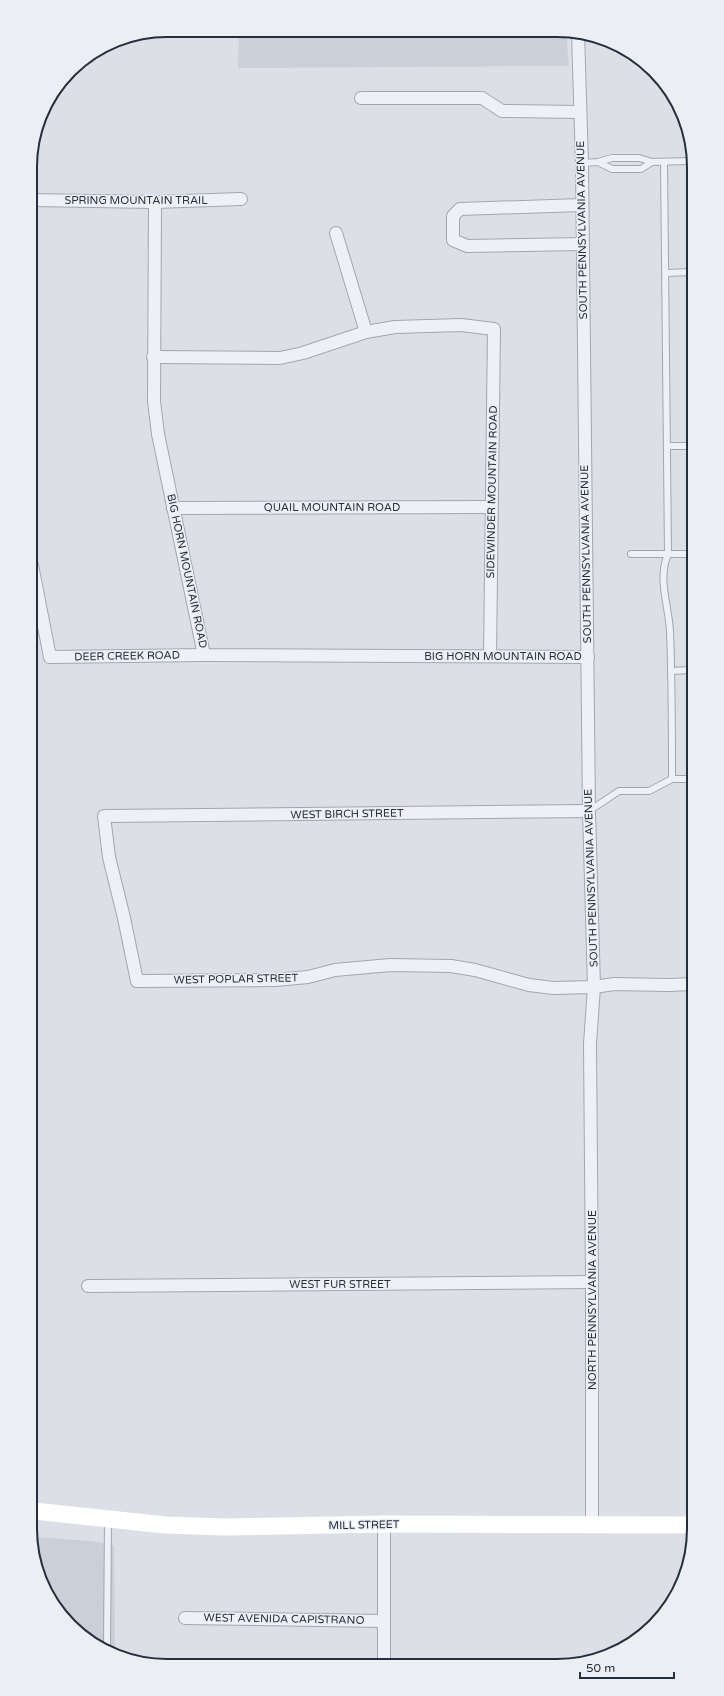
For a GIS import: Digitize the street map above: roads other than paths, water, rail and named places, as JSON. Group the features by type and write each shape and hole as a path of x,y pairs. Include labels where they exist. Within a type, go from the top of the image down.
{"main road":[{"name":"MILL STREET","path":"37,1511 165,1525 225,1527 384,1524 687,1525"}],"street":[{"name":"SOUTH PENNSYLVANIA AVENUE","path":"578,39 582,163 589,811 594,987 590,1044 590,1075"},
{"path":"362,98 482,98 502,111 580,112"},
{"name":"SPRING MOUNTAIN TRAIL","path":"37,200 155,202 242,199"},
{"name":"BIG HORN MOUNTAIN ROAD","path":"155,202 153,357 154,401 158,434 204,655 588,656"},
{"path":"582,206 460,209 453,216 453,240 467,246 583,244"},
{"path":"153,357 280,358 303,353 366,332 336,233"},
{"name":"SIDEWINDER MOUNTAIN ROAD","path":"366,332 395,327 434,325 461,325 494,329 490,656"},
{"name":"QUAIL MOUNTAIN ROAD","path":"173,508 491,507"},
{"name":"DEER CREEK ROAD","path":"37,591 50,657 204,655"},
{"name":"WEST BIRCH STREET","path":"137,981 109,857 104,816 589,811"},
{"name":"WEST POPLAR STREET","path":"137,981 275,980 308,977 335,970 359,967 451,966 475,970 529,985 553,988 594,987 614,984 669,986 687,984"},
{"name":"NORTH PENNSYLVANIA AVENUE","path":"590,1075 592,1525"},
{"name":"WEST FUR STREET","path":"88,1286 592,1282"},
{"path":"384,1524 384,1659"},
{"name":"WEST AVENIDA CAPISTRANO","path":"185,1618 383,1621"}],"lane":[{"path":"582,163 598,162 612,158 640,158 652,162 687,162"},
{"path":"598,162 612,169 641,169 652,162"},
{"path":"664,162 668,554 663,566 663,587 669,616 672,779"},
{"path":"666,273 687,272"},
{"path":"667,446 687,446"},
{"path":"632,554 687,554"},
{"path":"671,670 687,670"},
{"path":"589,811 619,791 649,791 672,779 687,779"},
{"path":"107,1644 108,1518"}]}
